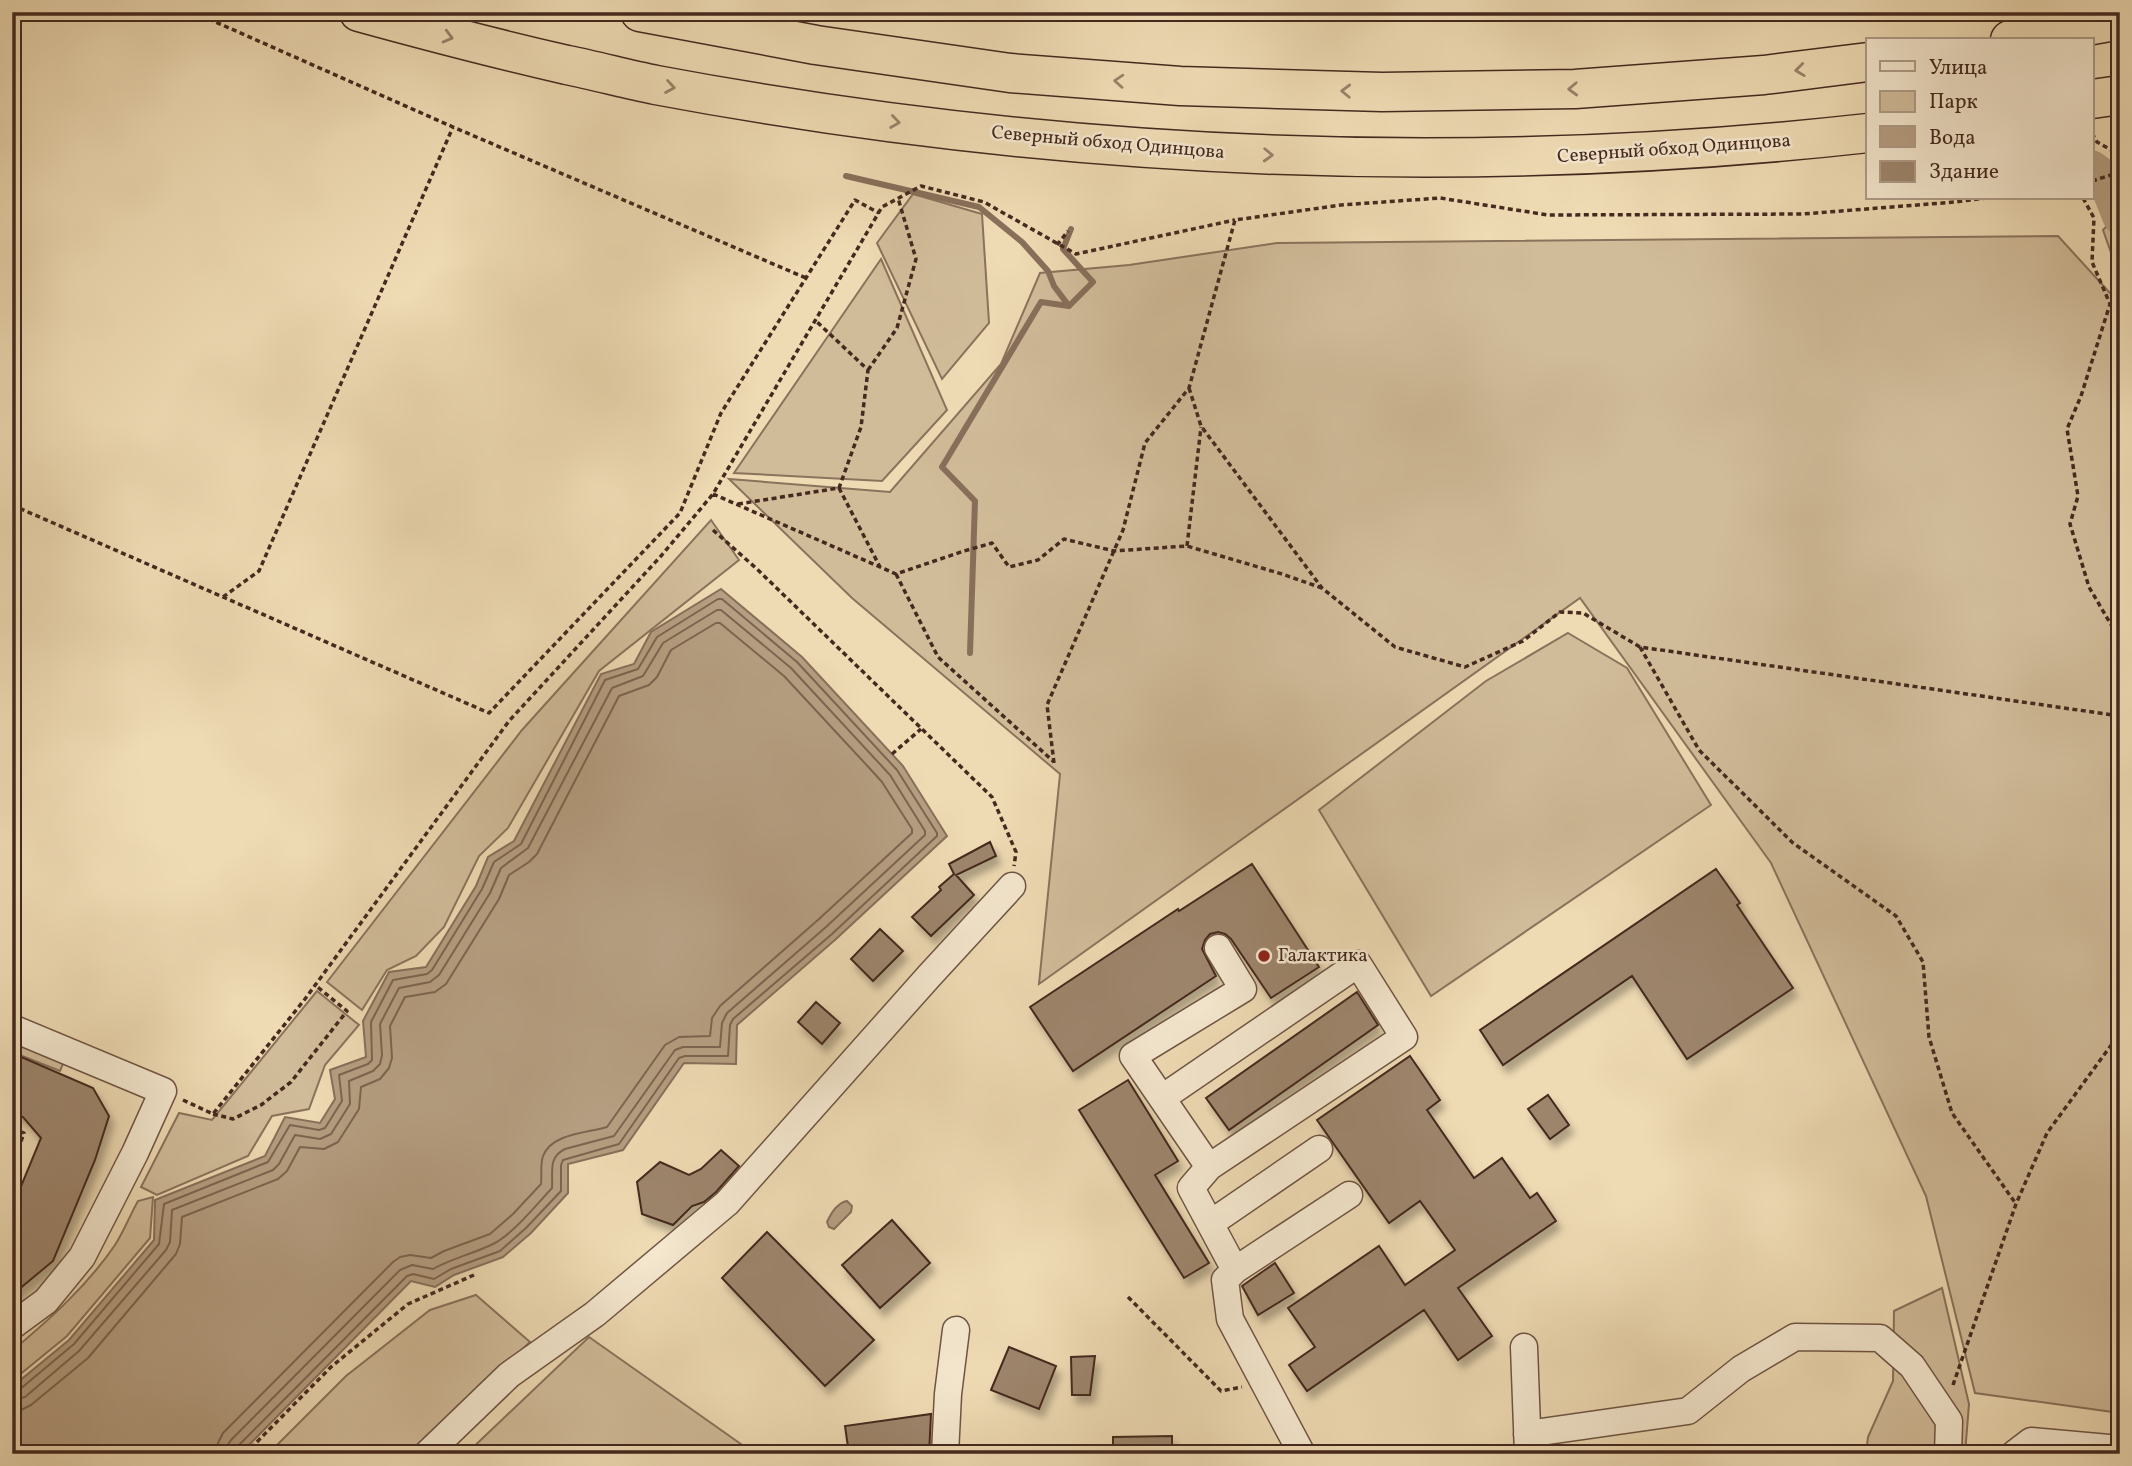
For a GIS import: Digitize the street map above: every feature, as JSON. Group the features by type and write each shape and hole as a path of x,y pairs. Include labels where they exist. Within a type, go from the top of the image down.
{"highway":[{"name":"Северный обход Одинцова","path":"359,12 457,40 654,85 803,109 1003,136 1182,152 1375,159 1566,156 1772,144 1866,133"},
{"path":"640,12 816,45 998,71 1180,86 1382,92 1575,89 1763,75 1866,62"},
{"path":"2021,38 2120,20"},
{"path":"2094,100 2120,94"}],"street":[{"path":"427,1454 509,1375 595,1314 727,1203 1012,886"},
{"path":"1209,1167 1133,1056 1242,989 1218,948"},
{"path":"1162,1098 1358,964 1404,1037 1209,1167 1191,1188 1236,1270"},
{"path":"12,1028 163,1091 82,1257 46,1301 12,1326"},
{"path":"1211,1223 1320,1149"},
{"path":"1302,1454 1230,1319 1225,1280 1349,1195"},
{"path":"945,1454 948,1394 956,1330"},
{"path":"1524,1347 1527,1444 1688,1411 1741,1369 1795,1337 1880,1338 1912,1366 1949,1421 1948,1454"},
{"path":"2014,1454 2031,1441 2120,1449"}],"path":[{"path":"192,12 806,278"},
{"path":"223,597 259,571 453,127"},
{"path":"2094,137 2097,142 2120,155"},
{"path":"2094,180 2120,172"},
{"path":"213,1115 315,985 509,721 661,556 713,494 882,207 921,186 984,202 1076,254 1235,220 1341,205 1440,198 1549,215 1803,214 1970,200"},
{"path":"880,567 839,488 861,427 868,370 897,328 916,258 898,198"},
{"path":"12,505 489,713 680,513 721,413 855,200 878,213"},
{"path":"2083,200 2094,218 2092,262 2110,304 2081,396 2067,429 2078,496 2070,524 2089,587 2120,640"},
{"path":"713,494 896,574 938,657 1054,762 1047,705 1123,530 1145,443 1189,388 1235,220"},
{"path":"1057,245 1068,231"},
{"path":"816,321 868,370"},
{"path":"1189,388 1201,426 1322,588 1395,647 1465,667 1523,641 1560,612 1583,614 1640,647 2120,716"},
{"path":"1187,547 1201,426"},
{"path":"736,504 839,488"},
{"path":"713,530 757,569 992,797 1016,852 1012,886"},
{"path":"896,574 992,543 1009,566 1038,560 1064,539 1114,551 1187,547 1322,588"},
{"path":"1640,647 1699,750 1793,843 1896,916 1923,962 1930,1037 1952,1113 2016,1203"},
{"path":"892,754 921,729"},
{"path":"163,1091 213,1115 233,1119 261,1105 291,1082 347,1012 315,985"},
{"path":"1949,1421 1949,1397 2016,1203 2047,1133 2120,1033"},
{"path":"12,1128 24,1133 12,1167"},
{"path":"245,1454 331,1367 408,1304 474,1275"},
{"path":"1128,1297 1221,1391 1265,1384"}],"green space":[{"path":"913,194 982,214 989,323 942,379 877,243"},
{"path":"2120,212 2120,278 2103,230"},
{"path":"2058,236 2120,304 2120,1413 1975,1393 1926,1196 1771,863 1580,598 1039,984 1060,774 852,598 729,479 890,492 1001,364 1040,273 1129,265 1277,243"},
{"path":"881,259 947,410 882,481 734,473"},
{"path":"711,520 739,560 599,671 508,828 479,856 444,927 416,956 387,970 362,1010 327,982 522,730"},
{"path":"1568,633 1627,668 1711,805 1431,996 1319,810 1486,681"},
{"path":"317,991 359,1025 325,1065 309,1109 272,1116 248,1156 157,1195 141,1187 179,1113 212,1120"},
{"path":"12,1037 65,1059 60,1071 12,1052"},
{"path":"153,1197 150,1238 67,1336 12,1381 12,1351 54,1314 92,1274 115,1245 138,1201"},
{"path":"1942,1288 1969,1404 1965,1454 1866,1454 1868,1437 1893,1381 1894,1311"},
{"path":"476,1295 530,1342 411,1454 268,1454 346,1376 430,1310"},
{"path":"589,1337 755,1454 466,1454"}],"water":[{"path":"721,589 802,657 903,766 947,836 836,939 737,1025 736,1064 684,1063 623,1150 568,1164 568,1193 531,1233 503,1257 454,1275 435,1287 411,1281 240,1454 12,1454 12,1387 69,1340 154,1240 155,1200 265,1156 285,1117 320,1123 335,1099 330,1070 366,1057 363,1021 389,972 426,967 476,886 488,857 514,841 601,674 634,664 651,632"},
{"path":"847,1201 852,1206 851,1212 834,1229 829,1227 827,1222 832,1212"}],"building":[{"path":"990,842 996,856 956,875 974,895 931,936 912,917 954,874 949,864"},
{"path":"1252,864 1319,967 1271,998 1231,939 1218,932 1210,934 1202,949 1216,976 1073,1071 1030,1007 1178,909 1179,911"},
{"path":"1716,869 1793,988 1687,1059 1632,976 1503,1065 1480,1030"},
{"path":"880,929 903,951 873,981 851,959"},
{"path":"1357,992 1378,1025 1229,1130 1206,1098"},
{"path":"816,1002 840,1023 822,1044 798,1022"},
{"path":"12,1053 93,1088 109,1116 95,1160 53,1261 12,1295 12,1208 41,1138 23,1117 12,1113"},
{"path":"1410,1056 1440,1100 1427,1110 1474,1178 1502,1158 1530,1198 1537,1193 1556,1221 1458,1288 1492,1336 1458,1360 1424,1310 1307,1391 1289,1365 1315,1347 1288,1308 1379,1246 1405,1285 1455,1250 1420,1201 1389,1223 1317,1120"},
{"path":"1128,1080 1178,1161 1155,1175 1209,1263 1184,1278 1079,1110"},
{"path":"1548,1095 1569,1125 1550,1139 1528,1109"},
{"path":"721,1150 739,1166 704,1202 692,1206 673,1225 642,1214 637,1182 660,1162 689,1175 701,1169"},
{"path":"892,1220 930,1263 880,1308 842,1265"},
{"path":"767,1232 874,1340 825,1386 722,1278"},
{"path":"1275,1263 1294,1293 1258,1315 1242,1286"},
{"path":"1009,1347 1056,1366 1039,1409 991,1390"},
{"path":"1095,1356 1090,1395 1072,1395 1071,1357"},
{"path":"931,1414 929,1454 849,1454 845,1426"},
{"path":"1172,1436 1172,1454 1113,1454 1113,1437"}],"waterway":[{"path":"2094,170 2104,177 2120,217"},
{"path":"846,176 979,207 1022,242 1048,271 1054,286 1069,306"},
{"path":"970,653 975,501 942,467 1041,302 1069,306 1093,282 1063,249 1071,229"}],"place":[{"name":"Галактика","path":"1264,956"}]}
